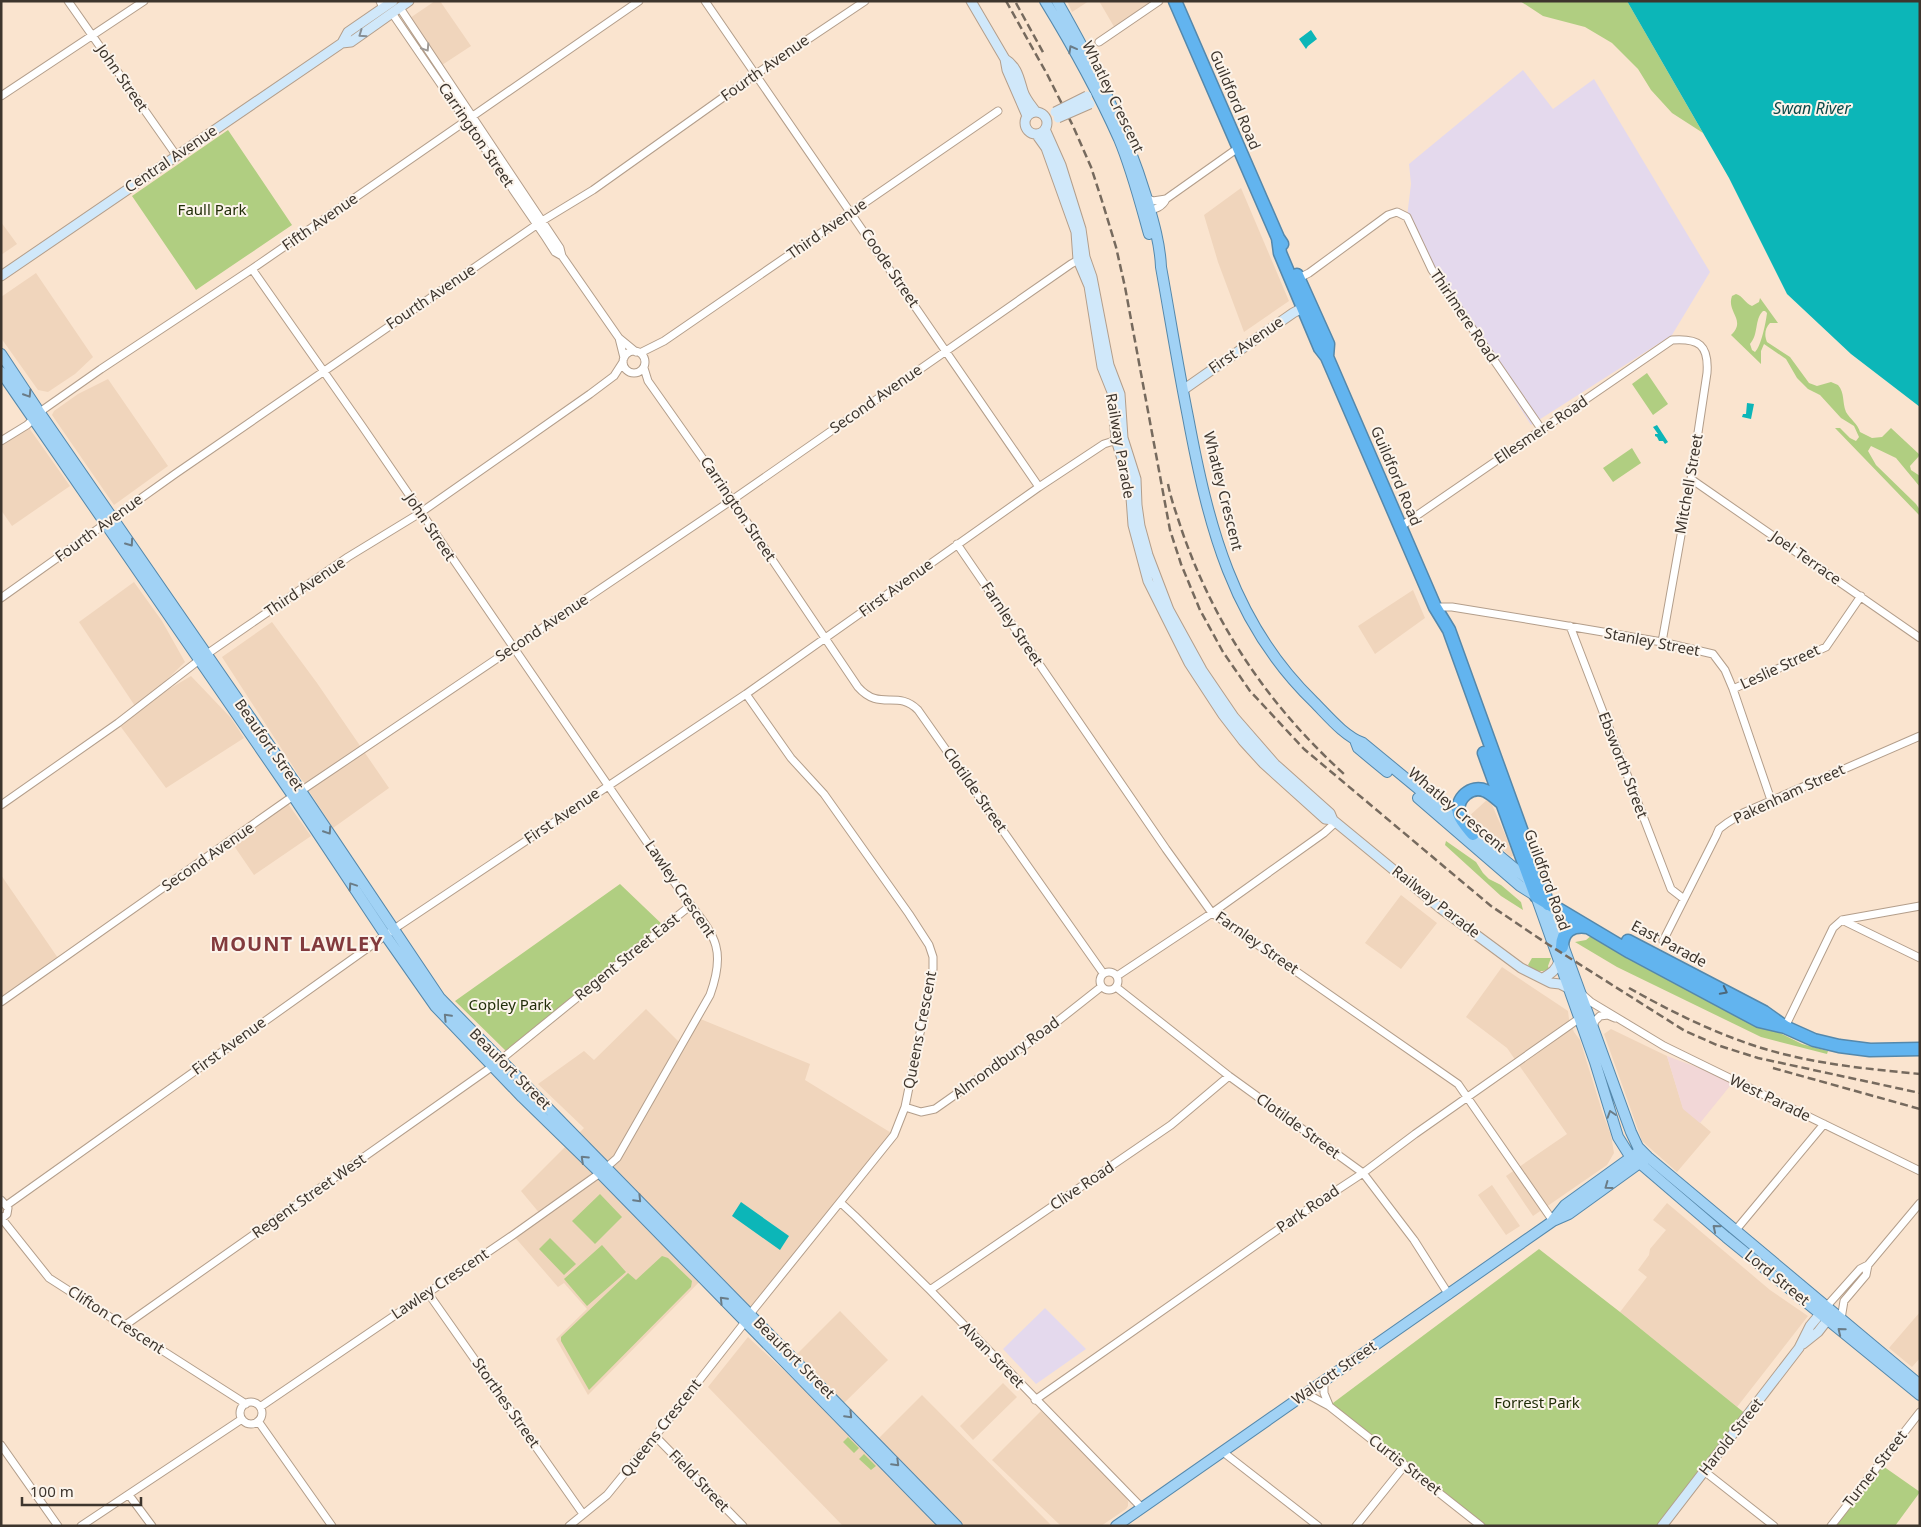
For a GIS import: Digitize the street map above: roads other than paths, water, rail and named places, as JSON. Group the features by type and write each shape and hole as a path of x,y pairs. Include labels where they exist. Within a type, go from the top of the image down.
{"highway":[{"name":"Guildford Road","path":"1175,1 1278,238 1280,253 1293,274 1307,306 1320,348 1327,357 1435,607 1449,630 1540,893"},
{"name":"Guildford Road","path":"1435,607 1441,633 1502,803 1540,893"},
{"path":"1473,834 1459,813 1460,801 1463,796 1468,792 1480,789 1486,791 1502,803"},
{"name":"East Parade","path":"1540,893 1588,927 1758,1021 1785,1027"},
{"name":"East Parade","path":"1540,893 1764,1012 1785,1027 1814,1040 1839,1046 1870,1050 1920,1049"},
{"path":"1562,947 1564,936 1568,930 1573,927 1588,927"}],"main road":[{"name":"Whatley Crescent","path":"1045,1 1097,96 1118,139 1161,252 1161,268 1199,475 1220,553 1238,597 1273,656 1302,691 1355,740 1363,743 1473,834 1540,893"},
{"name":"Whatley Crescent","path":"1057,1 1097,96 1127,141 1146,198 1146,209"},
{"name":"Beaufort Street","path":"1,354 37,417"},
{"name":"Beaufort Street","path":"1,372 37,417 297,793 436,1006 497,1063 522,1097 604,1170 748,1318 958,1526"},
{"name":"Whatley Crescent","path":"1355,740 1358,748 1520,886 1540,893"},
{"name":"Guildford Road","path":"1540,893 1562,947 1580,1018 1618,1137 1624,1148 1640,1157"},
{"name":"Guildford Road","path":"1540,893 1559,961 1593,1028 1640,1157"},
{"name":"Walcott Street","path":"1120,1525 1305,1393 1449,1295 1553,1221 1565,1205 1640,1157"},
{"name":"Lord Street","path":"1640,1157 1735,1231 1920,1395"},
{"name":"Lord Street","path":"1640,1157 1830,1314 1920,1385"},
{"name":"Beaufort Street","path":"604,1170 618,1179 944,1526"}],"street":[{"name":"John Street","path":"68,1 176,155"},
{"path":"1,96 144,1"},
{"name":"Central Avenue","path":"342,43 351,42 395,7 409,1"},
{"name":"Fifth Avenue","path":"1,440 37,417 101,369 252,269 639,1"},
{"name":"Coode Street","path":"704,1 1039,487"},
{"name":"Fourth Avenue","path":"1,598 109,520 324,371 539,223 593,190 756,74 865,1"},
{"path":"971,1 1005,60 1006,70 1027,116 1025,126 1029,132 1036,134 1046,127 1056,115 1097,96"},
{"path":"1099,42 1159,1"},
{"name":"Central Avenue","path":"1,276 342,43 348,32 381,5 395,7"},
{"name":"Carrington Street","path":"395,7 539,223 556,252 562,256 619,338 640,355 648,381 732,500 826,639"},
{"path":"1005,60 1015,68 1023,91 1040,114 1046,127"},
{"name":"Third Avenue","path":"614,376 628,354 640,355 655,347 998,111"},
{"path":"1027,116 1040,114 1056,115"},
{"name":"Railway Parade","path":"1046,127 1081,229 1081,258"},
{"name":"Railway Parade","path":"1036,134 1046,148 1076,232 1081,258 1092,277 1109,365 1120,394 1120,439 1136,479 1140,526 1148,555 1169,610 1202,670 1238,722 1275,764 1330,813 1334,821 1440,908 1529,973 1551,983 1560,984 1574,990"},
{"path":"1146,209 1164,203 1166,199 1238,148"},
{"path":"1146,198 1153,201 1166,199"},
{"name":"Thirlmere Road","path":"1293,274 1309,273 1388,215 1398,212 1408,217 1432,270 1542,430"},
{"name":"Second Avenue","path":"1,1002 297,793 732,500 1081,258"},
{"name":"John Street","path":"252,269 609,785"},
{"name":"First Avenue","path":"1183,390 1292,313 1307,306"},
{"name":"Carrington Street","path":"619,338 624,360 631,372 648,381"},
{"name":"Ellesmere Road","path":"1400,527 1672,340 1684,339"},
{"name":"Mitchell Street","path":"1662,642 1692,479 1708,358 1704,348 1695,341 1684,339"},
{"name":"Third Avenue","path":"1,805 118,723 203,658 348,557 420,513 614,376 644,368"},
{"name":"First Avenue","path":"4,1202 390,933 826,639 1039,487 1104,444 1120,439"},
{"name":"Joel Terrace","path":"1692,479 1920,638"},
{"name":"Farnley Street","path":"957,544 1212,913 1458,1084 1553,1221"},
{"name":"Leslie Street","path":"1733,689 1826,647 1861,596"},
{"name":"Stanley Street","path":"1435,607 1570,626 1662,642 1712,654 1725,670 1733,689 1771,800"},
{"name":"Ebsworth Street","path":"1570,626 1671,889 1684,899"},
{"name":"Clotilde Street","path":"826,639 864,694 872,699 906,701 918,710 1103,974"},
{"name":"Queens Crescent","path":"569,1526 607,1494 840,1203 888,1146 905,1106 933,968 933,957 929,945 824,794 791,758 746,694"},
{"name":"Pakenham Street","path":"1664,941 1720,829 1727,823 1771,800 1920,736"},
{"name":"Lawley Crescent","path":"260,1407 604,1170 617,1158 682,1046 710,996 718,963 716,943 711,932 609,785"},
{"path":"1117,976 1212,913 1329,829 1334,821"},
{"name":"Regent Street East","path":"497,1063 691,905"},
{"path":"1785,1027 1833,928 1842,920 1920,906"},
{"path":"1842,920 1920,958"},
{"path":"1543,978 1557,968 1559,961"},
{"path":"1109,972 1117,976 1118,982 1116,987 1109,991 1101,987 1099,981 1103,974 1109,972"},
{"name":"Almondbury Road","path":"905,1106 921,1112 935,1109 1044,1032 1101,987"},
{"name":"Clotilde Street","path":"1116,987 1229,1076 1363,1173 1414,1240 1449,1295"},
{"name":"West Parade","path":"1574,990 1664,1046 1920,1171"},
{"name":"West Parade","path":"1593,1028 1595,1021 1600,1016 1623,1020"},
{"name":"Park Road","path":"1036,1400 1288,1222 1363,1173 1414,1134 1580,1018"},
{"name":"Regent Street West","path":"124,1326 497,1063"},
{"name":"Clive Road","path":"930,1290 1171,1125 1229,1076"},
{"path":"1735,1231 1824,1124"},
{"path":"617,1158 615,1169 618,1179"},
{"path":"2,1219 7,1214 4,1202"},
{"name":"Alvan Street","path":"840,1203 856,1216 930,1290 1142,1508"},
{"name":"Harold Street","path":"1662,1526 1799,1348 1818,1332 1860,1269 1868,1265 1920,1204"},
{"name":"Clifton Crescent","path":"2,1219 49,1278 246,1404"},
{"name":"Harold Street","path":"1830,1314 1866,1275 1868,1265"},
{"name":"Storthes Street","path":"428,1292 583,1514"},
{"path":"1324,1380 1324,1393 1329,1406"},
{"name":"Curtis Street","path":"1305,1393 1329,1406 1481,1526"},
{"path":"254,1402 260,1407 262,1414 258,1421 248,1423 242,1419 241,1410 246,1404 254,1402"},
{"name":"Turner Street","path":"1831,1526 1920,1412"},
{"path":"81,1526 242,1419"},
{"path":"258,1421 332,1526"},
{"name":"Field Street","path":"655,1436 743,1526"},
{"path":"1,1445 58,1526"},
{"path":"1223,1452 1318,1526"},
{"path":"1356,1526 1405,1465"},
{"path":"1704,1471 1774,1526"},
{"path":"129,1495 145,1522 152,1526"}],"water":[{"name":"Swan River","path":"1627,1 1920,1 1920,407 1851,354 1787,294 1729,178"},
{"path":"1311,30 1317,39 1306,49 1299,39"},
{"path":"1747,403 1754,404 1751,419 1742,417 1743,414 1746,414"},
{"path":"1657,425 1668,442 1665,444 1655,436 1655,434 1658,434 1653,427"},
{"path":"741,1202 789,1236 780,1250 732,1216"}],"railway":[{"path":"1006,1 1047,74 1091,167 1116,247 1125,287 1170,530 1181,564 1200,610 1223,652 1250,691 1304,749 1491,906 1685,1031 1717,1045 1758,1058 1920,1093"},
{"path":"1016,3 1044,54"},
{"path":"1168,484 1172,502 1195,566 1228,632 1268,692 1317,748 1344,774"},
{"path":"1629,988 1696,1022 1730,1037 1765,1049 1822,1062 1920,1074"},
{"path":"1773,1068 1920,1109"}],"district":[{"name":"MOUNT LAWLEY","path":"297,944"}],"park label":[{"name":"Faull Park","path":"212,210"},
{"name":"Copley Park","path":"510,1005"},
{"name":"Forrest Park","path":"1537,1403"}]}
